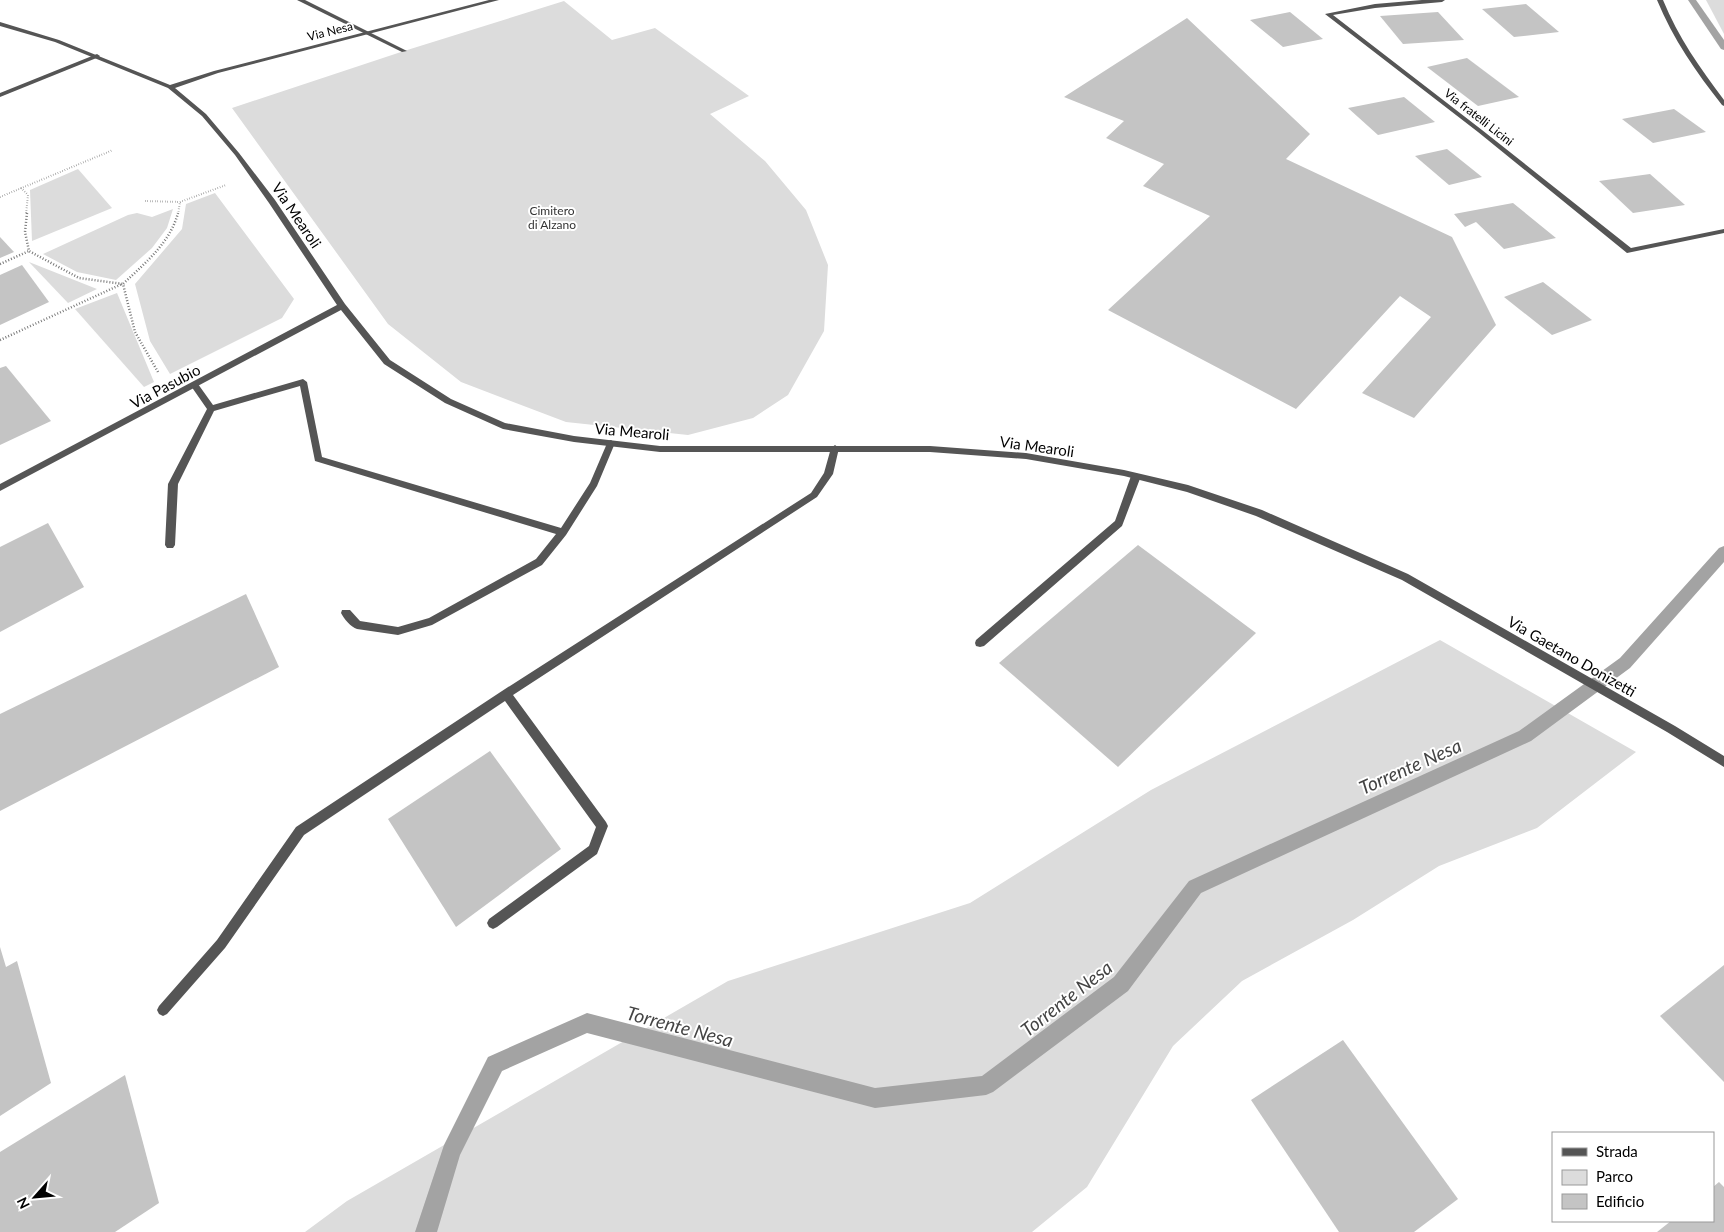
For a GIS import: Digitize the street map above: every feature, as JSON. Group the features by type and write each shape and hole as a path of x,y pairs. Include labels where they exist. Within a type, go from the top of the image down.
{"street":[{"path":"300,0 404,51"},
{"name":"Via Nesa","path":"170,87 216,72 496,0"},
{"name":"Via fratelli Licini","path":"1442,0 1375,6 1328,14 1480,131 1630,251 1724,231"},
{"path":"1660,0 1669,25 1692,63 1724,104"},
{"name":"Via Mearoli","path":"0,24 57,41 170,87 204,115 237,154 272,202 342,306 387,362 448,400 503,426 660,449 930,449 1026,456 1136,476 1188,489 1259,513 1405,578"},
{"path":"0,96 97,56"},
{"name":"Via Pasubio","path":"0,488 195,386 342,306"},
{"path":"170,545 173,484 211,409 303,382 318,459 563,532"},
{"path":"195,386 211,409"},
{"path":"346,613 357,625 398,631 432,621 539,562 563,532 594,484 611,443"},
{"path":"163,1010 221,944 300,830 814,495 828,474 835,448"},
{"path":"980,643 1119,523 1136,476"},
{"name":"Via Gaetano Donizetti","path":"1405,578 1671,729 1724,762"},
{"path":"493,923 593,850 602,826 506,694"}],"path":[{"path":"0,197 113,150"},
{"path":"145,201 180,202 229,184 222,177"},
{"path":"21,188 28,195 25,232 29,252"},
{"path":"0,340 123,284 166,240 180,215 180,202"},
{"path":"0,264 29,252 79,278 123,284"},
{"path":"123,284 135,332 159,374 178,395"}],"green space":[{"path":"1706,0 1724,0 1724,34"},
{"name":"Cimitero di Alzano","path":"564,1 612,40 655,28 749,96 710,114 765,161 806,210 828,265 824,331 788,395 753,418 688,435 566,422 461,382 388,324 232,108"},
{"path":"78,169 112,208 32,241 30,190"},
{"path":"215,193 294,299 282,318 170,374 150,341 135,284 182,229 186,204"},
{"path":"173,209 167,228 152,248 116,280 77,272 43,254 128,215 137,213 152,217"},
{"path":"29,262 97,289 68,303"},
{"path":"117,293 154,382 144,387 75,309"},
{"path":"1440,640 1636,752 1537,828 1439,866 1353,920 1242,981 1173,1046 1087,1187 1032,1232 305,1232 347,1201 728,981 970,903 1151,790"}],"building":[{"path":"1526,4 1559,32 1514,37 1482,9"},
{"path":"1290,12 1323,39 1283,47 1250,20"},
{"path":"1438,12 1464,40 1403,44 1380,16"},
{"path":"1187,18 1310,134 1286,159 1452,237 1496,325 1414,418 1362,393 1431,317 1400,296 1296,409 1108,310 1210,216 1143,186 1164,164 1106,138 1124,121 1064,97"},
{"path":"1467,58 1519,97 1478,106 1427,67"},
{"path":"1404,97 1435,122 1378,135 1348,108"},
{"path":"1674,109 1706,132 1653,143 1622,119"},
{"path":"1447,149 1482,177 1449,185 1415,156"},
{"path":"1650,174 1685,205 1633,213 1599,181"},
{"path":"1513,203 1556,238 1504,249 1476,222 1465,227 1454,214"},
{"path":"0,237 14,252 0,258"},
{"path":"22,265 49,302 0,325 0,275"},
{"path":"1543,282 1592,320 1552,335 1504,297"},
{"path":"6,366 51,421 0,445 0,368"},
{"path":"48,523 84,587 0,632 0,547"},
{"path":"1138,545 1256,633 1118,767 999,663"},
{"path":"246,594 279,667 0,811 0,714"},
{"path":"490,751 561,849 456,927 388,819"},
{"path":"0,947 6,967 17,961 51,1083 0,1116"},
{"path":"1724,965 1724,1082 1660,1016"},
{"path":"1343,1040 1458,1199 1414,1232 1339,1232 1251,1100"},
{"path":"125,1075 159,1203 115,1232 0,1232 0,1152"},
{"path":"1719,1182 1724,1187 1724,1232 1657,1232 1670,1222 1714,1222 1714,1186"}],"waterway":[{"name":"Torrente Nesa","path":"1692,0 1724,47"},
{"name":"Torrente Nesa","path":"426,1232 451,1152 495,1064 587,1023 875,1098 986,1085 1121,984 1195,887 1525,736 1625,663 1724,552"}]}
